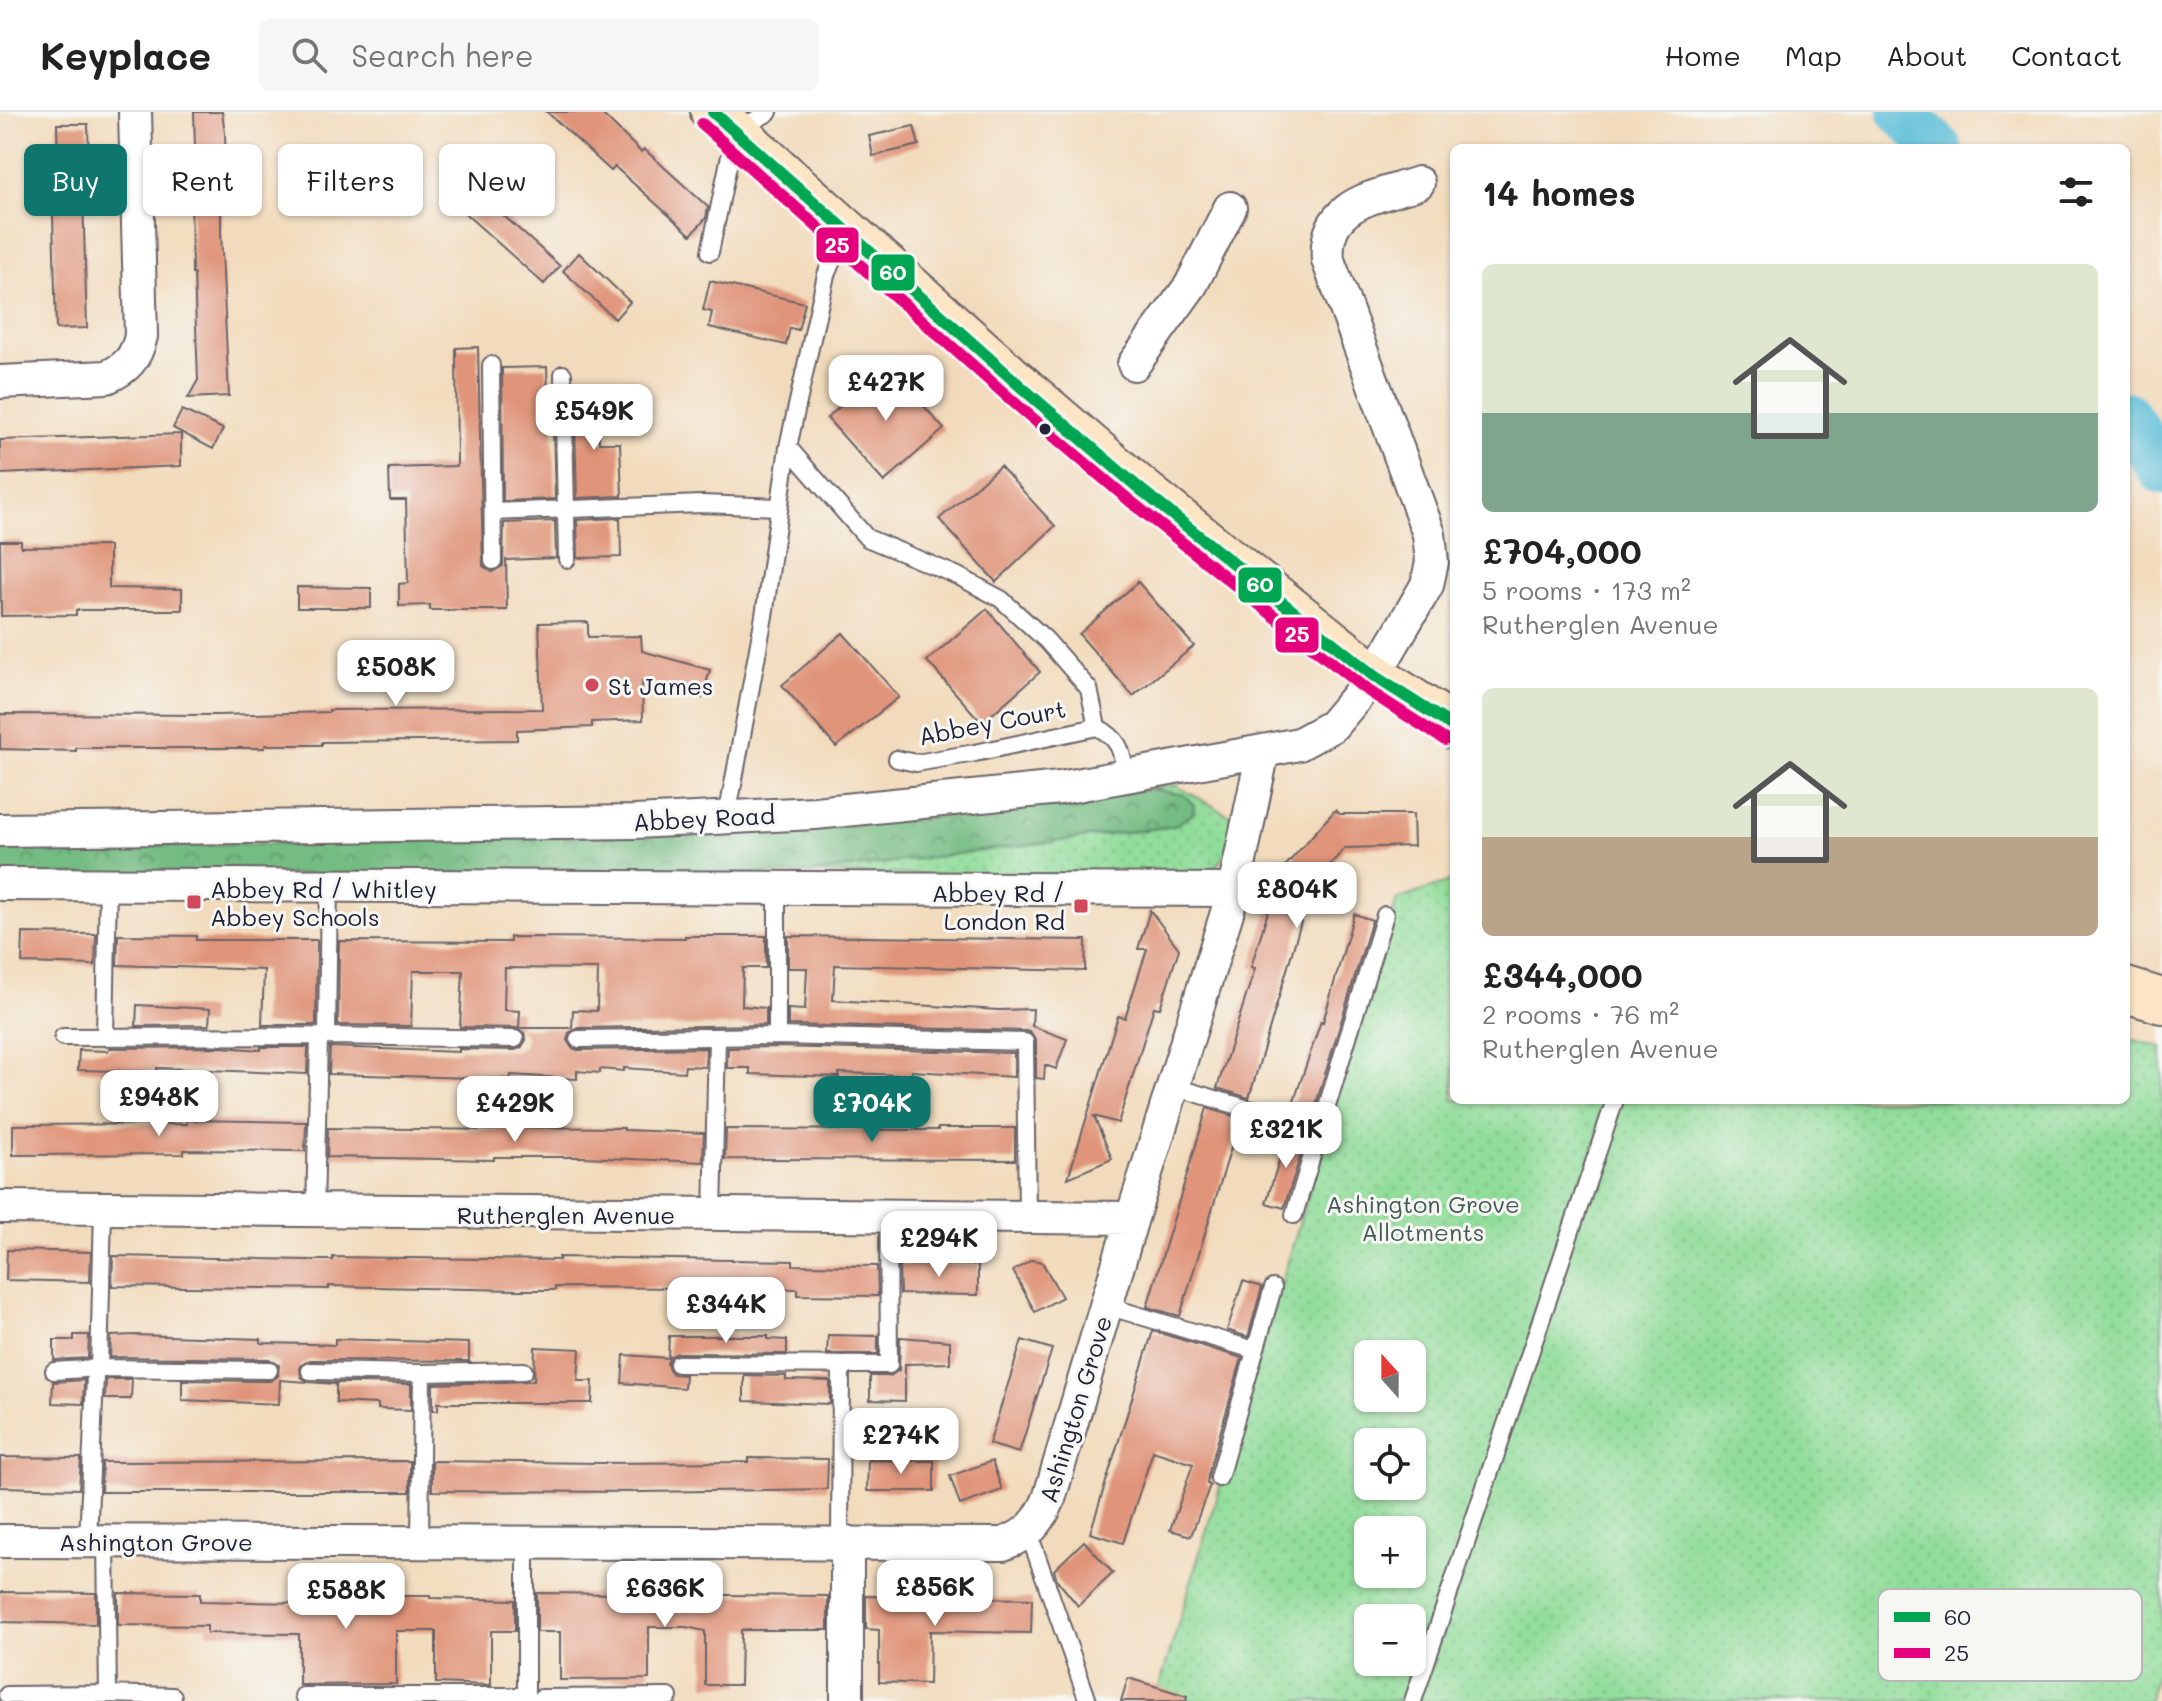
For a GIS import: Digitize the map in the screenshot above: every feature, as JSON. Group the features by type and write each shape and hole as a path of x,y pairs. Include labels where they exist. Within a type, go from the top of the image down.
{"main road":[{"path":"739,119 845,231 1140,489 1374,676 1450,724"},
{"path":"2130,991 2162,1001"}],"street":[{"path":"0,382 107,377 121,371 137,351 141,336 135,112"},
{"name":"Abbey Road","path":"0,830 635,822 815,813 1005,796 1299,744 1332,726 1374,676 1427,585 1432,562 1429,534 1328,260 1328,237 1337,218 1354,205 1418,183"},
{"path":"1134,364 1191,285 1230,208"},
{"name":"Ashington Grove","path":"0,1541 1003,1544 1020,1538 1041,1517 1049,1499 1234,890 1263,751"},
{"path":"0,884 1234,890"},
{"name":"Rutherglen Avenue","path":"0,1207 1132,1218"},
{"path":"844,1542 847,1701"}],"lane":[{"path":"710,252 739,119"},
{"path":"727,817 764,616 788,447 826,275 845,231"},
{"path":"491,365 493,561"},
{"path":"563,374 567,559"},
{"path":"788,447 867,538 958,576 1001,599 1046,640 1089,689 1097,727 1108,733 1121,747 1126,774"},
{"path":"493,512 702,504 779,507"},
{"name":"Abbey Court","path":"897,759 916,763 961,756 1097,727"},
{"path":"105,1037 108,883"},
{"path":"315,1212 329,884"},
{"path":"777,887 777,1036"},
{"path":"1294,1215 1385,915"},
{"path":"578,1039 777,1036 1025,1042 1027,1217"},
{"path":"63,1037 515,1039"},
{"path":"713,1215 717,1037"},
{"path":"1175,1087 1319,1130"},
{"path":"1413,1701 1614,1104"},
{"path":"103,1210 99,1368 95,1376 97,1542 108,1694"},
{"path":"678,1364 889,1365 888,1216"},
{"path":"1219,1478 1273,1288"},
{"path":"1107,1306 1254,1350"},
{"path":"841,1365 844,1542"},
{"path":"54,1371 99,1368 269,1370"},
{"path":"310,1371 524,1371"},
{"path":"420,1542 422,1373"},
{"path":"1028,1531 1088,1701"},
{"path":"526,1542 536,1698"},
{"path":"7,1695 173,1696"},
{"path":"303,1696 669,1697"}],"green space":[{"path":"1175,785 1229,815 1232,834 1227,852 1216,866 1199,876 802,874 1174,826 1184,795 1151,789"},
{"path":"1151,789 1184,795 1194,805 1193,814 1174,826 802,874 0,875 0,849 819,828 992,812"},
{"name":"Ashington Grove Allotments","path":"1450,881 1450,1104 2130,1104 2130,1039 2162,1047 2162,1654 2149,1701 1155,1701 1397,900"}],"building":[{"path":"194,112 222,112 225,144 195,144"},
{"path":"547,112 600,112 641,152 644,149 708,207 706,218 691,235 615,167 611,171"},
{"path":"57,124 88,124 88,144 57,144"},
{"path":"914,126 919,145 873,156 869,136"},
{"path":"53,216 84,216 87,328 56,329"},
{"path":"191,216 221,216 229,396 188,398 198,380"},
{"path":"468,216 504,216 560,266 544,284"},
{"path":"579,253 630,302 615,319 563,271"},
{"path":"710,281 805,303 798,330 790,328 786,345 709,327 712,312 703,310"},
{"path":"478,347 483,566 492,572 503,566 504,523 555,521 556,558 506,560 507,610 430,610 430,605 399,606 399,584 408,583 406,500 390,500 389,468 457,466 456,348"},
{"path":"888,365 944,429 884,482 827,418"},
{"path":"547,367 548,392 552,392 555,499 503,501 502,368"},
{"path":"598,390 599,443 620,443 622,496 577,498 574,391"},
{"path":"182,410 223,429 213,449 173,428"},
{"path":"181,434 181,466 0,474 0,440"},
{"path":"1000,466 1055,526 996,582 939,519"},
{"path":"620,518 621,557 578,558 577,520"},
{"path":"0,541 21,541 21,547 109,546 109,588 182,589 182,610 76,610 76,615 1,616"},
{"path":"1138,582 1194,646 1133,696 1079,634"},
{"path":"297,587 371,588 371,608 297,608"},
{"path":"987,609 1040,672 982,723 927,661"},
{"path":"588,622 588,637 641,636 642,651 710,670 702,698 642,681 643,720 592,722 592,727 517,730 517,740 322,742 322,745 265,745 265,748 0,749 0,714 217,715 329,710 542,709 539,623"},
{"path":"843,633 899,697 836,747 782,685"},
{"path":"1335,810 1340,814 1413,814 1414,846 1345,848 1312,885 1249,1098 1217,1088 1255,968 1251,967 1280,872"},
{"path":"1150,910 1179,949 1160,1008 1154,1007 1118,1123 1094,1116 1112,1159 1068,1178 1118,1016 1125,1018 1147,949 1138,949"},
{"path":"1354,914 1372,920 1312,1117 1291,1110 1323,1022"},
{"path":"23,933 96,934 95,965 22,963"},
{"path":"118,935 196,936 196,940 317,940 316,1025 262,1025 264,970 117,965"},
{"path":"766,936 766,968 743,968 742,1006 766,1008 766,1025 578,1028 569,1033 567,1040 572,1048 578,1050 706,1048 705,1067 685,1066 684,1072 624,1068 624,1071 600,1069 600,1073 577,1071 577,1079 511,1075 510,1079 329,1074 330,1047 459,1052 459,1049 515,1050 521,1048 526,1040 524,1033 516,1028 460,1027 463,971 413,971 411,1026 338,1025 339,941 510,942 510,937","holes":["505,968 598,969 597,1011 573,1010 572,1028 519,1028 520,1011 504,1010"]},
{"path":"788,936 1086,940 1085,971 835,965 833,1000 999,1010 1033,1009 1032,1026 1067,1039 1056,1069 1045,1065 1044,1079 1036,1078 1036,1041 1026,1031 788,1025 788,1009 805,1010 807,968 788,968"},
{"path":"137,1005 210,1009 209,1025 136,1026"},
{"path":"221,1047 261,1050 261,1047 308,1047 307,1074 157,1068 157,1072 78,1070 79,1050"},
{"path":"728,1048 1014,1053 1014,1077 912,1071 911,1075 839,1073 839,1077 750,1074 750,1068 727,1068"},
{"path":"1207,1108 1240,1118 1180,1316 1147,1307"},
{"path":"187,1120 306,1122 305,1151 184,1150 184,1154 13,1155 13,1125 187,1124"},
{"path":"499,1127 624,1128 704,1133 703,1162 582,1157 494,1157 494,1160 327,1157 328,1128 499,1130"},
{"path":"1015,1128 1015,1160 725,1159 726,1129"},
{"path":"1285,1131 1306,1138 1284,1208 1266,1203 1286,1138"},
{"path":"7,1250 91,1252 90,1282 6,1280"},
{"path":"113,1256 308,1260 333,1260 333,1257 559,1260 559,1257 793,1261 793,1265 877,1266 878,1296 798,1295 798,1289 112,1286"},
{"path":"1032,1260 1042,1262 1062,1297 1035,1312 1013,1271"},
{"path":"899,1264 978,1265 978,1295 900,1294"},
{"path":"1243,1281 1262,1287 1248,1337 1227,1330"},
{"path":"1153,1331 1242,1358 1208,1475 1207,1484 1210,1485 1191,1536 1170,1530 1193,1464 1153,1451 1123,1543 1090,1533"},
{"path":"74,1335 89,1335 88,1358 54,1360 54,1340 74,1340"},
{"path":"828,1335 878,1336 878,1354 827,1354"},
{"path":"111,1336 335,1345 335,1339 469,1343 469,1361 310,1360 300,1366 301,1377 309,1382 411,1384 411,1410 378,1409 378,1404 336,1402 336,1384 280,1380 279,1404 182,1400 182,1380 270,1381 278,1376 279,1365 269,1359 110,1357"},
{"path":"669,1336 768,1336 768,1339 787,1340 787,1354 678,1353 668,1357"},
{"path":"900,1337 950,1341 950,1363 905,1364 905,1401 870,1400 870,1376 890,1376 899,1370"},
{"path":"1022,1340 1052,1349 1019,1453 989,1444"},
{"path":"535,1347 580,1349 578,1381 593,1381 592,1403 438,1403 438,1410 433,1410 433,1384 534,1381"},
{"path":"624,1355 669,1358 669,1370 673,1374 685,1375 684,1388 622,1383"},
{"path":"744,1375 830,1381 830,1404 744,1401"},
{"path":"106,1379 132,1379 131,1399 105,1399"},
{"path":"84,1380 83,1404 52,1403 53,1382"},
{"path":"0,1457 81,1458 79,1489 0,1487"},
{"path":"749,1458 828,1459 827,1489 432,1491 432,1461 749,1462"},
{"path":"868,1460 934,1461 934,1491 867,1491"},
{"path":"410,1461 410,1492 101,1492 102,1462"},
{"path":"992,1461 1002,1490 960,1505 950,1476"},
{"path":"1084,1541 1113,1573 1078,1606 1057,1580 1054,1570"},
{"path":"0,1592 96,1593 96,1624 0,1622"},
{"path":"118,1593 200,1594 200,1601 298,1603 298,1596 430,1596 515,1600 515,1631 491,1631 491,1685 436,1683 436,1631 396,1631 396,1684 299,1685 299,1634 207,1633 207,1626 118,1625"},
{"path":"537,1593 828,1596 828,1630 741,1630 740,1685 705,1685 705,1631 686,1627 649,1627 649,1679 560,1680 560,1632 537,1632"},
{"path":"866,1596 1032,1599 1031,1633 930,1631 929,1684 879,1682 879,1630 866,1629"},
{"path":"1128,1678 1187,1696 1186,1701 1121,1701"}],"waterway":[{"path":"1902,112 1934,144"},
{"path":"2130,421 2162,470"}],"transit line":[{"name":"60","path":"713,112 1140,489 1374,676 1450,724"},
{"name":"25","path":"702,124 1017,405 1130,501 1364,688 1445,740"}],"place":[{"name":"St James","path":"592,685"},
{"name":"Abbey Rd / Whitley Abbey Schools","path":"194,902"},
{"name":"Abbey Rd / London Rd","path":"1081,906"}]}
